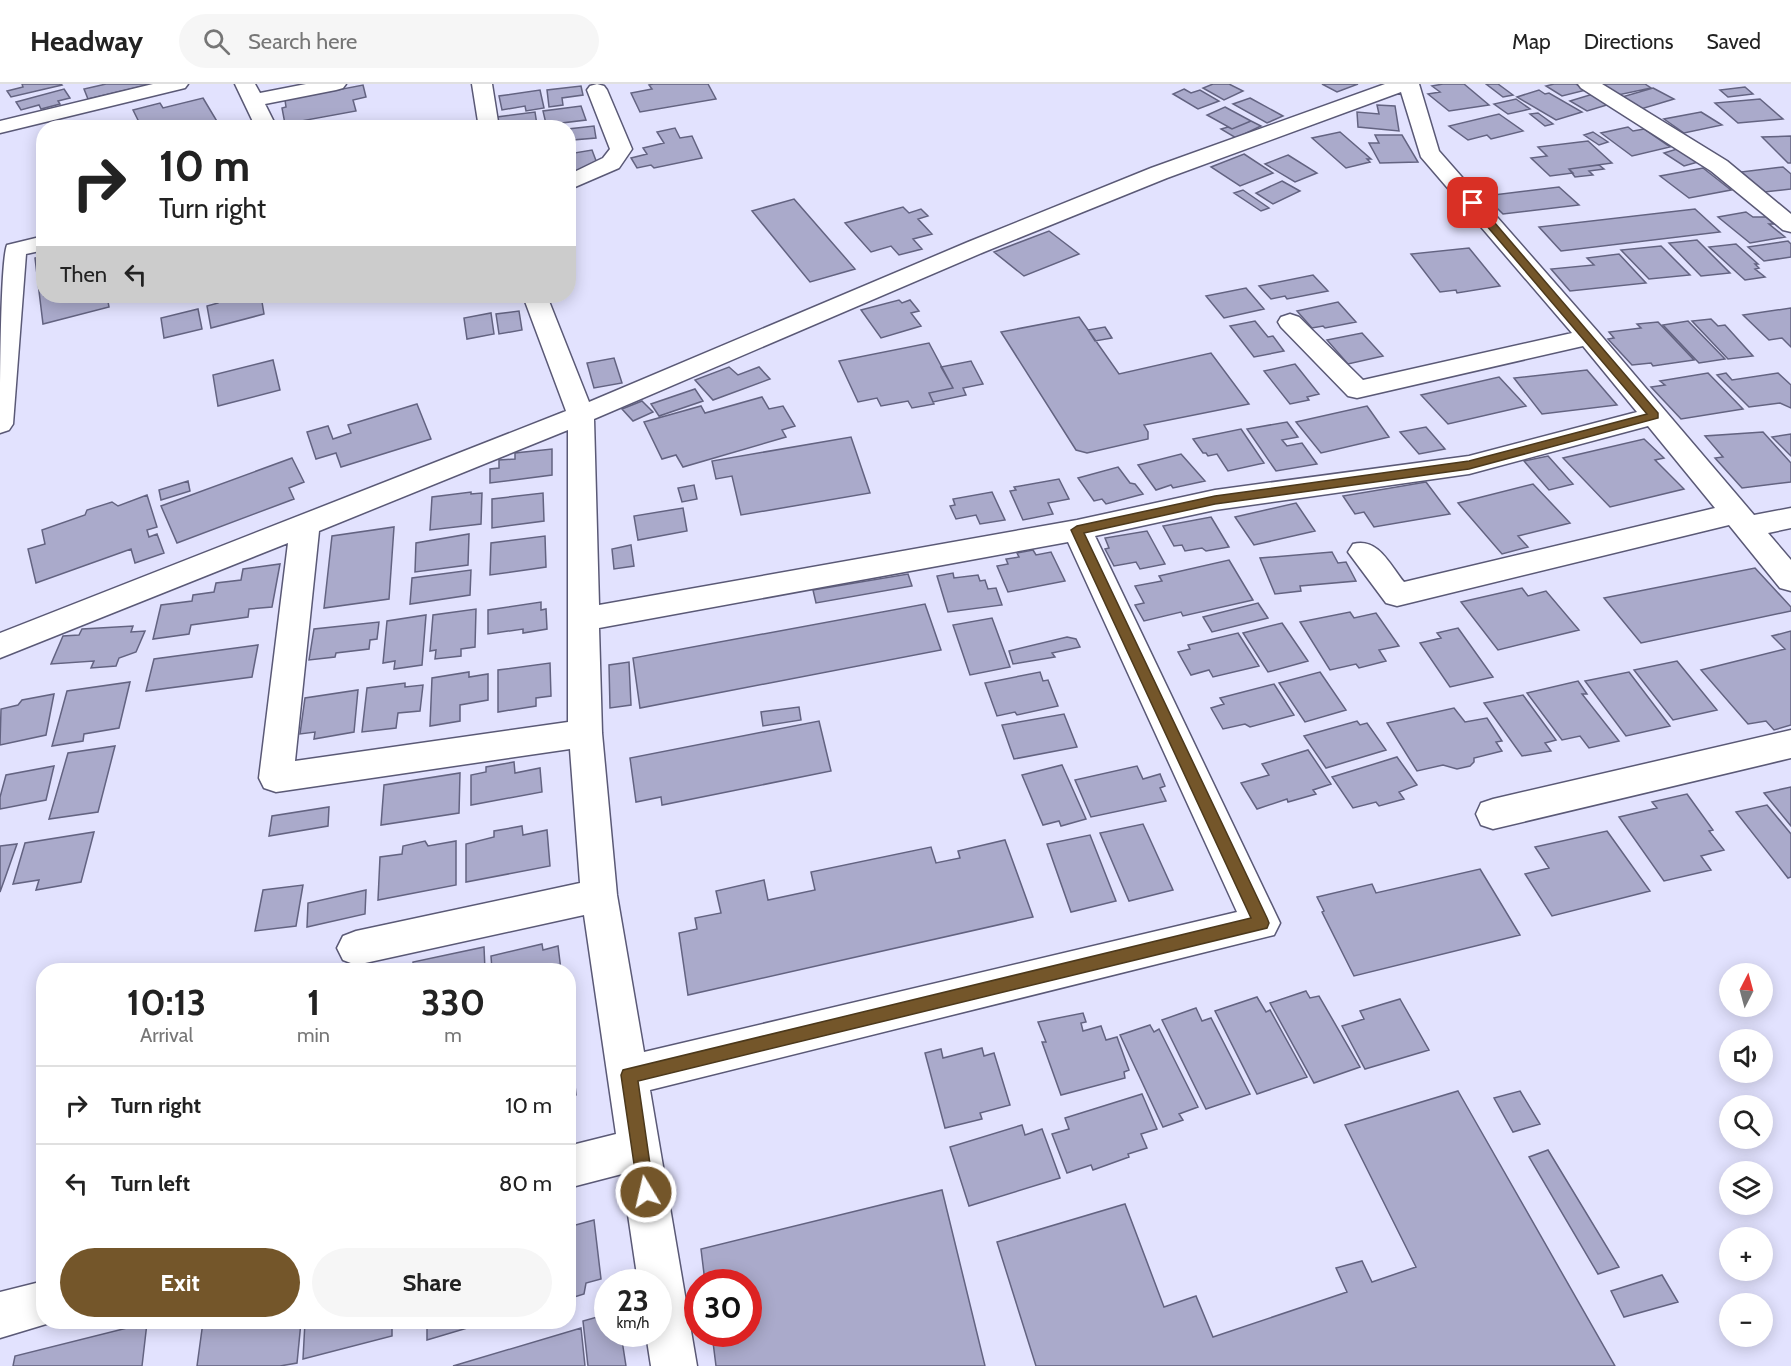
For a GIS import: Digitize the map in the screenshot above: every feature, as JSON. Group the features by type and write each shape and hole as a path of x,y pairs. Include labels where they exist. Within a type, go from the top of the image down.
{"street":[{"path":"0,127 178,84"},
{"path":"263,120 250,92 336,84"},
{"path":"482,84 488,120"},
{"path":"0,646 581,415 976,247 1159,173 1404,84"},
{"path":"1409,84 1429,152 1589,337 1791,580"},
{"path":"1588,84 1719,166 1791,225"},
{"path":"576,180 610,163 621,149 597,90"},
{"path":"0,424 15,250 36,245"},
{"path":"538,303 581,415 585,733 599,895 674,1366"},
{"path":"1290,322 1357,390 1589,337"},
{"path":"582,620 1077,530 1215,500 1469,465 1654,416"},
{"path":"1363,552 1397,595 1741,520 1791,518"},
{"path":"305,524 276,778 585,733"},
{"path":"629,1075 1261,923 1077,530"},
{"path":"1493,814 1791,744"},
{"path":"356,948 599,895"},
{"path":"576,1165 639,1149"},
{"path":"0,1315 36,1305"}],"building":[{"path":"22,84 62,85 11,97 7,91 23,87"},
{"path":"106,84 152,84 88,99 84,89"},
{"path":"653,84 708,84 716,99 640,112 631,93 652,89 649,85"},
{"path":"1213,84 1229,84 1243,91 1224,100 1203,88"},
{"path":"1322,84 1358,84 1337,92"},
{"path":"1464,84 1489,105 1449,111 1428,94 1440,92 1432,86"},
{"path":"1486,84 1498,84 1513,95 1503,97"},
{"path":"1576,84 1586,90 1562,96 1546,86"},
{"path":"1601,84 1645,84 1651,88 1618,95"},
{"path":"363,85 366,97 353,100 356,111 307,120 284,120 282,108 286,107 285,100"},
{"path":"581,86 583,95 562,98 563,105 549,107 547,90"},
{"path":"1745,87 1753,94 1728,97 1720,90"},
{"path":"1653,88 1674,99 1641,109 1622,97"},
{"path":"64,89 70,98 58,101 60,104 41,109 39,105 21,110 16,102"},
{"path":"1184,89 1191,93 1200,90 1219,101 1198,109 1173,94"},
{"path":"540,90 544,108 526,111 525,106 502,110 499,96"},
{"path":"1539,90 1545,94 1549,93 1582,112 1556,120 1517,97"},
{"path":"1593,94 1610,104 1587,111 1570,101"},
{"path":"203,98 216,120 138,120 133,110 160,103 163,108"},
{"path":"1250,98 1283,116 1267,123 1233,104"},
{"path":"1516,99 1530,109 1508,114 1494,104"},
{"path":"1760,99 1783,119 1738,123 1715,103"},
{"path":"1377,105 1395,106 1399,131 1358,127 1357,112 1379,114"},
{"path":"581,106 586,120 545,120 543,111"},
{"path":"1225,107 1251,121 1232,129 1207,115"},
{"path":"535,112 536,120 497,120 497,117"},
{"path":"1701,112 1722,125 1684,133 1664,119"},
{"path":"1538,113 1553,124 1545,126 1530,114"},
{"path":"1499,114 1523,131 1491,139 1487,135 1468,140 1449,126"},
{"path":"1251,121 1261,126 1236,138 1221,129 1228,127 1232,129"},
{"path":"594,126 596,138 576,140 576,128"},
{"path":"1628,127 1633,131 1644,129 1670,147 1632,156 1601,133"},
{"path":"675,128 680,138 692,136 702,158 654,168 651,165 637,168 631,158 647,154 643,148 664,143 657,132"},
{"path":"1340,132 1371,159 1367,159 1370,162 1346,168 1312,138"},
{"path":"1593,132 1608,142 1599,145 1584,135"},
{"path":"1375,135 1402,135 1418,162 1380,163 1369,143 1379,143"},
{"path":"1791,136 1791,163 1788,163 1762,137"},
{"path":"1588,141 1612,163 1569,169 1573,173 1550,176 1531,158 1547,156 1538,147"},
{"path":"1677,149 1698,162 1684,166 1664,153"},
{"path":"592,150 598,166 576,171 576,153"},
{"path":"1244,154 1273,173 1240,186 1211,167"},
{"path":"1288,155 1317,173 1295,182 1265,164"},
{"path":"1599,165 1604,169 1589,171 1593,175 1575,177 1569,169"},
{"path":"1783,167 1791,174 1791,189 1764,192 1741,172"},
{"path":"1703,168 1731,190 1689,198 1660,176"},
{"path":"1282,181 1300,191 1273,204 1256,193"},
{"path":"1559,187 1579,205 1503,214 1485,196"},
{"path":"1243,190 1269,208 1261,211 1234,193"},
{"path":"794,199 855,269 810,282 752,211"},
{"path":"903,207 909,213 921,209 928,216 918,219 932,234 913,239 922,249 899,255 891,246 871,252 845,223"},
{"path":"1695,209 1720,232 1561,251 1539,227"},
{"path":"1746,212 1753,217 1766,217 1774,224 1769,224 1785,237 1750,243 1718,217"},
{"path":"1049,231 1079,254 1024,276 994,252"},
{"path":"1697,240 1730,273 1701,276 1669,243"},
{"path":"1788,241 1791,244 1791,257 1764,261 1748,247"},
{"path":"1736,244 1758,264 1755,264 1759,268 1755,269 1765,277 1745,280 1709,247"},
{"path":"1661,246 1690,275 1649,279 1621,250"},
{"path":"1469,248 1500,286 1457,293 1456,290 1440,292 1411,254"},
{"path":"1619,254 1646,283 1570,291 1551,269 1594,265 1587,258"},
{"path":"1313,275 1328,291 1287,299 1285,296 1271,299 1259,286"},
{"path":"1246,288 1264,309 1224,318 1206,296"},
{"path":"899,300 902,303 910,300 919,311 911,313 921,326 881,338 861,310"},
{"path":"1338,302 1356,322 1312,328 1297,311"},
{"path":"40,303 108,303 109,307 43,324"},
{"path":"218,303 262,303 264,314 211,328 207,306"},
{"path":"1791,308 1791,347 1782,338 1769,340 1743,315"},
{"path":"198,309 202,329 164,338 161,318"},
{"path":"519,311 522,330 499,334 496,314"},
{"path":"491,313 494,334 467,339 464,318"},
{"path":"1079,317 1119,374 1211,353 1249,404 1144,425 1148,432 1148,439 1087,453 1076,450 1001,332"},
{"path":"1711,319 1718,326 1725,325 1753,356 1728,359 1692,321"},
{"path":"1255,321 1268,337 1273,336 1284,351 1254,357 1230,326"},
{"path":"1688,321 1725,359 1699,363 1663,325"},
{"path":"1658,322 1694,360 1653,366 1651,363 1632,365 1608,339 1614,338 1609,332 1641,328 1637,324"},
{"path":"1105,327 1112,338 1095,341 1088,330"},
{"path":"1362,333 1383,356 1348,364 1327,340"},
{"path":"929,343 953,388 929,393 934,404 912,408 908,401 881,406 877,398 858,402 839,361"},
{"path":"614,358 622,383 594,388 587,363"},
{"path":"273,360 280,390 218,406 213,375"},
{"path":"971,361 983,384 963,388 966,395 933,402 929,393 953,388 941,367"},
{"path":"1295,364 1319,394 1307,397 1309,400 1290,404 1264,371"},
{"path":"729,367 738,375 759,367 770,379 713,400 695,380"},
{"path":"1587,370 1617,405 1542,414 1514,378"},
{"path":"1708,373 1743,409 1681,419 1651,387 1665,385 1660,381"},
{"path":"1726,373 1732,380 1778,373 1791,385 1791,408 1780,403 1749,407 1717,375"},
{"path":"1499,377 1526,406 1448,424 1421,395"},
{"path":"695,389 703,401 659,416 651,404"},
{"path":"762,397 769,409 783,406 795,426 782,430 786,437 683,467 676,455 662,459 644,422 701,406 705,413"},
{"path":"642,401 653,412 633,421 622,409"},
{"path":"417,404 431,439 341,467 336,453 316,459 307,432 328,426 333,439 351,433 348,425"},
{"path":"1367,406 1389,437 1321,453 1296,422"},
{"path":"1287,422 1298,437 1282,440 1287,446 1302,443 1317,464 1276,471 1247,429"},
{"path":"1426,427 1445,449 1419,454 1400,432"},
{"path":"1241,429 1264,463 1228,471 1217,454 1208,456 1203,453 1193,439"},
{"path":"1763,432 1791,463 1791,482 1742,488 1715,458 1723,457 1705,436"},
{"path":"1791,434 1791,456 1772,437"},
{"path":"851,437 870,493 741,515 732,476 716,479 712,461"},
{"path":"1644,439 1664,458 1655,460 1684,489 1610,507 1563,458"},
{"path":"552,449 552,475 490,483 490,469 499,468 499,460 515,459 515,453"},
{"path":"1181,454 1205,481 1173,488 1171,485 1156,490 1138,465"},
{"path":"1548,456 1573,484 1549,490 1524,461"},
{"path":"292,458 304,482 289,488 294,499 177,543 161,506"},
{"path":"1118,467 1130,483 1135,484 1143,494 1106,504 1102,499 1094,501 1078,478"},
{"path":"1059,479 1069,499 1048,503 1053,514 1023,520 1010,491 1016,490 1014,487"},
{"path":"188,481 190,491 161,500 159,490"},
{"path":"1426,482 1450,514 1374,527 1364,512 1355,514 1343,496"},
{"path":"1533,484 1570,523 1518,536 1528,547 1502,554 1458,503"},
{"path":"694,485 697,499 682,502 678,488"},
{"path":"471,492 471,494 482,493 481,524 430,530 432,497"},
{"path":"992,492 1005,520 980,524 976,515 956,519 950,506 955,505 953,499"},
{"path":"543,493 544,521 492,528 492,499"},
{"path":"147,495 157,527 147,530 149,537 157,534 164,553 135,563 131,549 36,583 28,549 45,544 42,530 85,515 87,510 112,502 118,506"},
{"path":"1296,503 1315,531 1254,545 1235,517"},
{"path":"683,508 687,531 638,540 634,516"},
{"path":"1211,517 1229,547 1206,551 1202,548 1185,551 1182,545 1174,546 1163,526"},
{"path":"394,527 389,599 324,608 332,536"},
{"path":"1147,531 1165,564 1140,569 1136,562 1114,566 1105,549 1109,548 1105,538"},
{"path":"469,534 468,565 415,572 416,543"},
{"path":"545,536 546,567 490,575 491,543"},
{"path":"631,545 634,566 614,569 612,549"},
{"path":"1033,550 1036,555 1051,552 1065,581 1008,592 997,566 1008,564 1006,559 1019,557 1017,553"},
{"path":"1332,552 1338,563 1346,562 1356,581 1300,586 1301,591 1275,594 1260,558"},
{"path":"1229,560 1253,600 1183,616 1181,612 1144,621 1135,605 1144,603 1135,586 1162,581 1159,576"},
{"path":"280,564 272,607 249,609 248,617 191,625 189,634 153,639 161,605 192,601 193,595 214,592 216,583 241,580 243,569"},
{"path":"1755,568 1791,607 1791,611 1641,643 1604,598"},
{"path":"471,570 470,595 410,604 412,578"},
{"path":"953,573 954,578 978,575 980,581 985,580 988,589 996,588 1002,605 948,612 937,576"},
{"path":"908,574 912,586 816,603 813,590"},
{"path":"1522,588 1528,596 1546,591 1579,630 1498,650 1461,602"},
{"path":"541,602 541,610 546,609 547,629 523,633 523,629 488,634 488,610"},
{"path":"1258,603 1268,618 1212,632 1203,617"},
{"path":"925,604 941,650 640,708 633,658"},
{"path":"476,609 475,647 461,649 461,656 435,659 436,650 430,651 433,615"},
{"path":"1350,612 1354,618 1376,613 1399,646 1379,650 1386,661 1359,668 1356,664 1330,670 1300,622"},
{"path":"426,615 422,665 394,669 395,661 383,663 387,621"},
{"path":"992,618 1010,667 970,675 953,625"},
{"path":"379,622 377,639 370,640 369,649 336,653 335,657 309,660 314,629"},
{"path":"1282,623 1308,661 1268,672 1243,633"},
{"path":"133,626 131,632 145,631 136,652 119,658 116,666 91,668 94,661 51,664 63,636 79,635 82,629"},
{"path":"1458,628 1493,677 1450,687 1420,643 1441,638 1437,633"},
{"path":"1791,631 1791,725 1774,730 1766,721 1748,724 1701,670 1785,649 1772,636"},
{"path":"1238,633 1259,666 1213,677 1209,670 1191,675 1178,652 1190,649 1188,645"},
{"path":"1067,637 1076,639 1080,647 1052,653 1055,657 1013,664 1009,651"},
{"path":"258,645 252,677 146,691 154,659"},
{"path":"1677,661 1717,710 1673,720 1634,670"},
{"path":"629,662 631,705 610,708 609,665"},
{"path":"550,663 551,696 536,698 536,706 498,712 498,670"},
{"path":"469,672 469,677 488,674 488,700 460,705 460,721 430,726 432,678"},
{"path":"1040,672 1043,681 1048,680 1058,706 1017,715 1015,712 997,716 985,683"},
{"path":"1320,672 1346,710 1305,722 1279,683"},
{"path":"1629,672 1670,726 1626,736 1585,681"},
{"path":"1578,681 1587,694 1582,694 1619,741 1589,748 1580,736 1562,740 1527,693"},
{"path":"130,682 119,728 84,734 83,741 52,746 67,691"},
{"path":"405,683 405,687 423,685 420,711 398,713 396,728 362,732 367,688"},
{"path":"1274,684 1294,715 1250,727 1245,724 1223,729 1211,708 1224,704 1220,698"},
{"path":"358,690 354,732 314,739 315,732 300,734 305,698"},
{"path":"54,694 46,735 0,745 1,709 18,705 22,700"},
{"path":"1523,695 1556,740 1545,743 1551,751 1522,756 1484,703"},
{"path":"799,707 801,720 763,726 761,712"},
{"path":"1454,708 1465,722 1487,718 1502,741 1496,742 1502,751 1474,758 1470,766 1457,769 1443,765 1417,771 1387,723"},
{"path":"1064,714 1077,747 1014,759 1002,725"},
{"path":"819,721 831,771 662,805 661,797 636,802 630,758"},
{"path":"1357,721 1360,725 1367,723 1386,750 1326,768 1304,736"},
{"path":"115,746 98,812 49,819 68,753"},
{"path":"1308,750 1331,784 1313,790 1316,794 1288,802 1287,799 1257,809 1241,783 1269,775 1262,764"},
{"path":"1397,757 1417,785 1399,792 1404,799 1379,806 1376,802 1353,808 1332,777"},
{"path":"514,762 515,773 540,768 542,792 471,805 471,775 486,772 486,767"},
{"path":"1062,765 1086,819 1061,826 1059,821 1043,825 1022,775"},
{"path":"54,766 46,800 0,809 0,797 6,775"},
{"path":"1137,766 1143,779 1160,774 1165,786 1160,788 1166,801 1091,817 1075,780"},
{"path":"460,773 459,813 381,825 384,785"},
{"path":"1791,787 1791,826 1764,793"},
{"path":"1687,794 1713,830 1709,831 1724,850 1701,856 1711,870 1664,881 1619,817 1657,808 1652,802"},
{"path":"1767,805 1791,834 1791,877 1788,878 1736,812"},
{"path":"329,807 328,826 269,836 272,816"},
{"path":"1143,824 1173,890 1129,901 1100,833"},
{"path":"522,826 523,835 547,830 550,866 466,882 466,844 494,837 494,831"},
{"path":"1607,831 1650,891 1552,916 1525,874 1549,868 1535,847"},
{"path":"94,832 81,882 36,890 39,880 13,884 25,843"},
{"path":"1090,835 1116,901 1071,912 1047,844"},
{"path":"1005,840 1033,917 688,995 679,933 697,929 695,918 721,913 716,891 764,880 768,900 815,890 811,872 931,847 936,863 960,858 958,851"},
{"path":"425,841 428,846 456,841 456,885 378,900 380,857 402,854 403,846"},
{"path":"17,844 4,881 0,892 0,846"},
{"path":"1480,869 1520,935 1354,976 1322,912 1324,911 1317,897 1372,884 1376,893"},
{"path":"303,885 296,926 255,931 263,890"},
{"path":"366,890 365,914 307,927 308,903"},
{"path":"542,944 543,950 558,946 560,963 492,963 491,956"},
{"path":"484,947 485,963 413,962"},
{"path":"1306,991 1310,998 1319,996 1360,1067 1314,1083 1270,1003"},
{"path":"1257,997 1266,1012 1270,1010 1307,1077 1257,1094 1215,1011"},
{"path":"1400,999 1429,1050 1365,1069 1342,1026 1364,1019 1360,1011"},
{"path":"1196,1008 1202,1021 1211,1018 1250,1094 1206,1109 1162,1020"},
{"path":"1083,1013 1086,1022 1081,1023 1083,1031 1101,1026 1106,1040 1117,1037 1129,1070 1124,1072 1125,1078 1061,1095 1042,1042 1046,1042 1038,1022"},
{"path":"1150,1025 1154,1032 1159,1029 1198,1107 1179,1114 1183,1120 1163,1127 1120,1035"},
{"path":"982,1048 984,1056 994,1053 1010,1105 980,1113 982,1119 945,1128 925,1053 941,1049 943,1058"},
{"path":"1458,1091 1615,1366 1036,1366 997,1242 1125,1204 1164,1307 1196,1296 1213,1337 1347,1292 1336,1268 1362,1261 1372,1282 1416,1267 1345,1125"},
{"path":"1520,1091 1540,1124 1513,1132 1494,1098"},
{"path":"1142,1094 1157,1129 1141,1134 1147,1148 1093,1170 1091,1165 1067,1173 1052,1134 1069,1129 1065,1118"},
{"path":"1022,1125 1025,1135 1042,1129 1060,1178 969,1206 950,1147"},
{"path":"1548,1150 1619,1267 1598,1274 1529,1157"},
{"path":"942,1190 985,1366 716,1366 714,1347 762,1347 762,1269 703,1269 701,1249"},
{"path":"594,1220 600,1269 594,1269 594,1281 586,1283 584,1294 576,1296 576,1225"},
{"path":"1662,1275 1678,1302 1624,1317 1611,1291"},
{"path":"594,1318 594,1347 623,1347 626,1366 588,1366 583,1321"},
{"path":"581,1328 585,1366 453,1366"},
{"path":"123,1329 146,1329 142,1366 13,1366 15,1356"},
{"path":"202,1329 300,1329 297,1363 280,1366 197,1366"},
{"path":"305,1329 392,1329 392,1336 303,1359"},
{"path":"427,1329 464,1329 427,1340"}],"route":[{"path":"646,1192 629,1075 1261,923 1077,530 1215,500 1469,465 1654,416 1473,203"}]}
